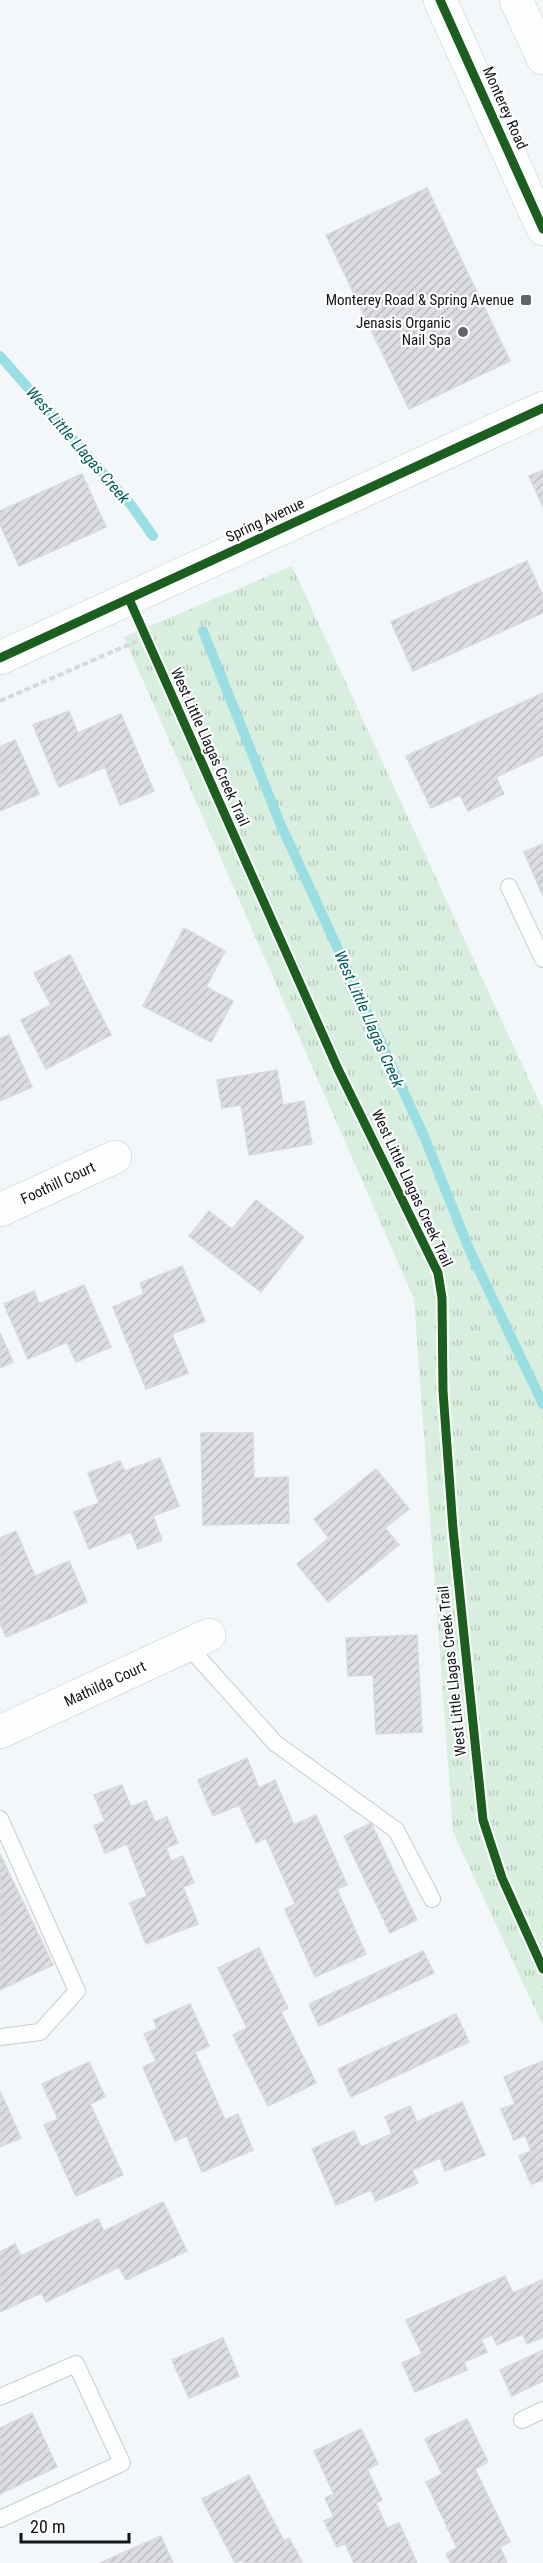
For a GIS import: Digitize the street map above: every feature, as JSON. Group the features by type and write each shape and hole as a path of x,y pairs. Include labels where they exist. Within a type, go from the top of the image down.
{"street":[{"name":"Monterey Road","path":"440,0 543,229"},
{"path":"516,0 543,58"},
{"name":"Spring Avenue","path":"0,658 543,408"},
{"name":"Foothill Court","path":"0,1210 115,1156"},
{"name":"Mathilda Court","path":"0,1732 199,1641"}],"lane":[{"path":"509,887 543,959"},
{"path":"199,1641 275,1743 396,1830 432,1899"},
{"path":"0,1819 77,1991 40,2032 0,2037"},
{"path":"0,2397 76,2364 122,2463 0,2519"},
{"path":"522,2420 543,2410"}],"path":[{"path":"129,599 151,648"},
{"path":"0,701 146,638"}],"green space":[{"path":"292,566 543,1110 543,2026 453,1832 414,1299 124,637"}],"building":[{"path":"427,188 510,361 409,409 326,235"},
{"path":"543,470 543,507 529,476"},
{"path":"82,474 106,527 19,566 0,524 0,511"},
{"path":"527,561 543,596 543,613 413,671 391,622"},
{"path":"543,693 543,755 496,777 504,794 468,811 460,795 431,808 406,756"},
{"path":"69,711 78,733 121,714 154,791 120,805 105,767 59,787 33,725"},
{"path":"15,740 39,794 0,811 0,747"},
{"path":"543,844 543,896 524,852"},
{"path":"184,928 225,951 206,987 233,1001 211,1042 143,1006"},
{"path":"70,955 111,1035 46,1069 21,1020 51,1005 34,973"},
{"path":"9,1035 32,1087 0,1101 0,1039"},
{"path":"277,1070 283,1105 304,1101 312,1144 249,1155 241,1105 222,1108 217,1080"},
{"path":"256,1200 304,1237 261,1292 189,1236 209,1211 232,1229"},
{"path":"182,1266 205,1321 172,1334 188,1373 146,1389 113,1307 144,1294 140,1283"},
{"path":"84,1285 111,1347 76,1362 67,1342 28,1359 4,1304 34,1291 39,1304"},
{"path":"0,1333 13,1362 0,1368"},
{"path":"201,1433 253,1433 254,1478 288,1477 289,1523 203,1525"},
{"path":"160,1458 179,1506 153,1516 162,1540 138,1549 131,1532 89,1549 74,1512 99,1503 88,1473 120,1461 125,1471"},
{"path":"376,1469 409,1509 385,1528 399,1545 328,1602 297,1564 329,1538 314,1519"},
{"path":"16,1531 35,1576 69,1561 87,1602 6,1637 0,1623 0,1538"},
{"path":"417,1635 422,1732 376,1734 373,1675 348,1676 346,1638"},
{"path":"247,1758 259,1788 275,1780 294,1825 316,1815 347,1885 337,1889 366,1954 315,1977 285,1909 295,1904 266,1838 256,1843 239,1805 213,1816 198,1780"},
{"path":"122,1785 131,1807 146,1801 155,1822 167,1817 178,1843 166,1848 171,1861 183,1856 194,1883 183,1887 198,1924 146,1944 130,1903 147,1896 127,1844 105,1853 94,1826 105,1821 94,1795"},
{"path":"371,1823 417,1920 390,1933 344,1836"},
{"path":"0,1854 53,1965 0,1990"},
{"path":"259,1948 288,2008 281,2012 316,2083 268,2106 233,2035 247,2028 218,1968"},
{"path":"423,1951 434,1973 319,2026 309,2004"},
{"path":"190,2004 209,2046 195,2052 225,2120 238,2114 253,2150 202,2172 187,2136 175,2141 143,2067 156,2061 144,2034 157,2029 154,2020"},
{"path":"456,2014 469,2042 351,2097 338,2069"},
{"path":"543,2061 543,2180 531,2184 519,2156 531,2151 525,2135 514,2140 501,2109 515,2104 504,2077"},
{"path":"89,2062 105,2097 90,2104 123,2175 76,2196 44,2125 58,2119 42,2084"},
{"path":"0,2091 21,2138 0,2147"},
{"path":"462,2102 485,2155 445,2171 440,2158 412,2170 418,2183 376,2201 371,2190 336,2205 312,2149 354,2131 361,2147 392,2134 385,2117 410,2106 417,2122"},
{"path":"163,2202 187,2251 126,2280 119,2267 46,2302 41,2293 0,2312 0,2252 15,2244 21,2256 98,2219 104,2231"},
{"path":"505,2276 513,2293 542,2280 543,2337 527,2344 523,2334 497,2345 492,2335 481,2339 487,2352 464,2362 467,2370 415,2392 402,2363 422,2354 406,2320"},
{"path":"223,2338 239,2376 189,2398 172,2360"},
{"path":"543,2350 543,2381 512,2396 500,2370"},
{"path":"32,2413 57,2467 0,2494 0,2428"},
{"path":"467,2419 488,2462 475,2469 510,2542 500,2547 507,2563 451,2563 446,2554 457,2548 426,2482 442,2474 425,2439"},
{"path":"361,2429 378,2464 367,2469 382,2500 376,2503 387,2528 399,2523 417,2563 354,2563 345,2543 337,2547 324,2521 334,2517 325,2498 334,2494 314,2451"},
{"path":"249,2475 284,2541 289,2538 302,2562 244,2563 242,2560 235,2563 202,2499"},
{"path":"161,2536 173,2563 100,2563"}],"waterway":[{"name":"West Little Llagas Creek","path":"0,356 131,505 153,536"},
{"name":"West Little Llagas Creek","path":"203,631 280,823 424,1136 469,1249 543,1404"}],"cycle path":[{"path":"440,0 543,229"},
{"path":"0,658 543,408"},
{"name":"West Little Llagas Creek Trail","path":"129,599 338,1069 438,1273 442,1298 443,1391 453,1529 483,1820 502,1878 543,1969"}],"place":[{"name":"Monterey Road & Spring Avenue","path":"526,300"},
{"name":"Jenasis Organic Nail Spa","path":"463,332"}]}
